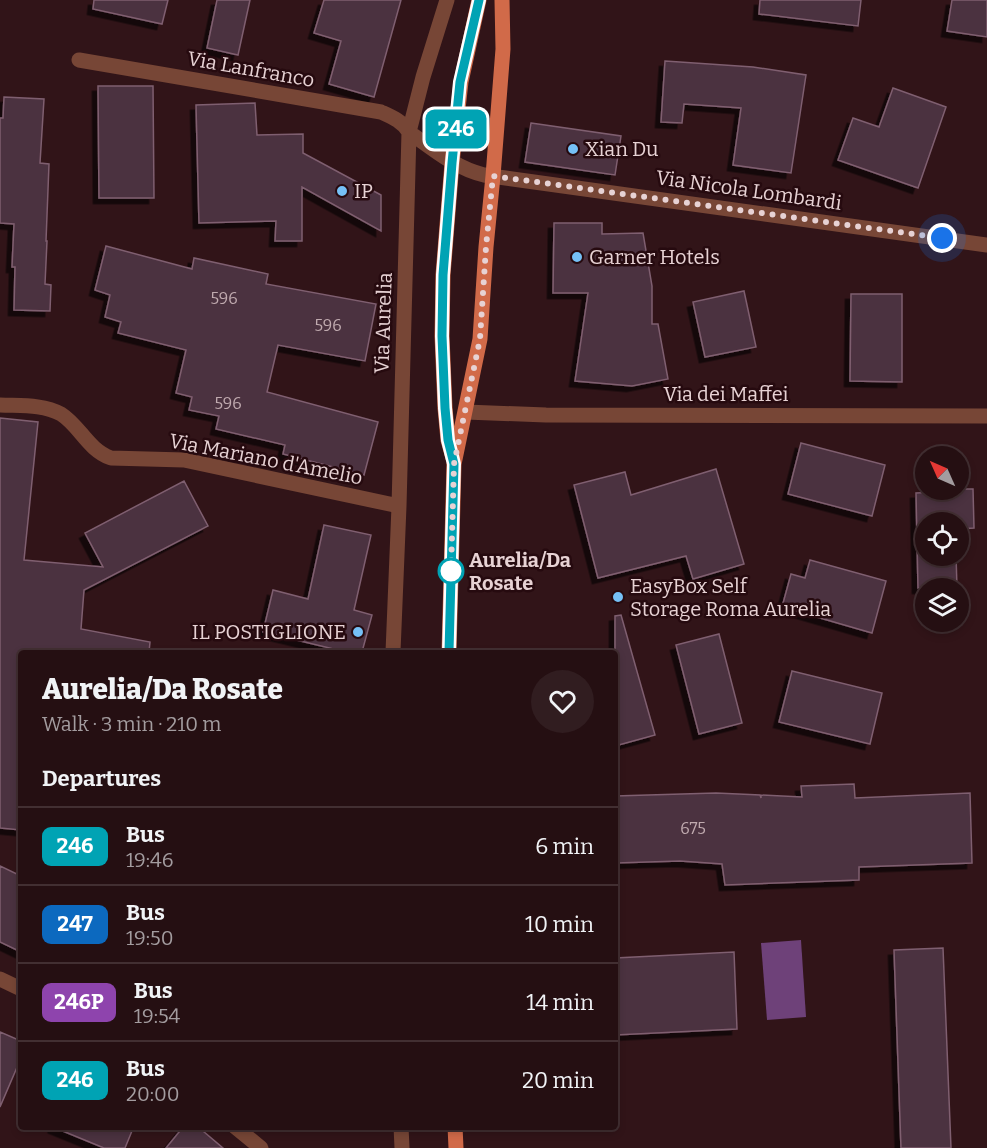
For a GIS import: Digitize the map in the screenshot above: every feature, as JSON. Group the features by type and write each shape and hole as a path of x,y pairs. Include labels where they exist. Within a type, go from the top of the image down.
{"main road":[{"path":"454,464 448,440 445,408 442,336 443,275 460,82 479,0"},
{"path":"449,650 454,464 480,339 503,49 502,0"},
{"path":"455,1130 456,1148"}],"street":[{"name":"Via Aurelia","path":"393,650 409,132 447,0"},
{"name":"Via Lanfranco","path":"79,60 381,112 405,125 409,132"},
{"name":"Via Nicola Lombardi","path":"409,132 452,163 472,172 987,245"},
{"name":"Via Mariano d'Amelio","path":"0,405 46,408 61,415 96,450 111,458 184,460 399,506"},
{"name":"Via dei Maffei","path":"466,412 546,415 987,416"},
{"path":"0,979 18,988"},
{"path":"239,1130 261,1148"},
{"path":"401,1130 402,1148"}],"shaded area":[{"path":"801,940 806,1017 767,1020 761,943"}],"building":[{"path":"94,0 168,0 162,24 93,9"},
{"path":"217,0 250,0 238,55 207,48"},
{"path":"324,0 401,0 374,97 329,84 341,41 314,33"},
{"path":"760,0 861,0 858,26 759,14"},
{"path":"952,0 987,0 987,37 947,31"},
{"path":"665,61 753,67 806,75 791,173 733,165 741,108 684,104 682,123 661,122"},
{"path":"98,86 153,86 154,198 99,198"},
{"path":"893,88 946,107 918,188 838,160 853,118 879,127"},
{"path":"4,97 44,99 40,163 49,164 45,284 51,285 50,311 14,310 15,267 12,267 14,224 0,223 0,118 3,118"},
{"path":"255,103 257,135 303,134 303,153 381,195 381,231 302,187 302,241 275,241 276,221 199,223 196,105"},
{"name":"Xian Du","path":"531,123 621,136 615,175 525,162"},
{"path":"554,223 602,223 602,234 643,233 652,286 652,324 658,324 668,379 632,386 575,381 588,293 553,293"},
{"path":"106,246 192,269 194,258 268,274 266,284 376,304 365,361 278,345 267,392 378,422 364,475 283,454 285,445 216,429 219,416 189,410 192,397 176,393 186,350 118,333 121,322 105,317 110,295 95,290"},
{"path":"744,291 756,347 705,357 693,302"},
{"path":"851,294 902,294 902,382 850,381"},
{"path":"0,418 38,422 24,560 103,567 85,533 184,481 208,526 84,590 81,629 150,642 149,650 18,650 18,830 0,828"},
{"path":"801,443 885,465 872,516 788,494"},
{"path":"716,469 744,564 693,579 686,556 598,578 574,485 625,472 631,495"},
{"path":"969,489 973,489 974,528 969,528 969,512 916,512 916,500 969,500"},
{"path":"324,525 371,535 354,610 372,615 363,650 338,650 263,632 273,590 308,599"},
{"path":"810,560 886,581 872,633 782,607 791,574 805,578"},
{"path":"918,566 956,566 957,578 918,578"},
{"path":"621,615 655,735 618,745 618,650 615,650 615,616"},
{"path":"719,634 742,723 699,734 676,645"},
{"path":"792,671 882,693 870,744 779,722"},
{"path":"854,784 855,798 970,793 972,863 859,867 859,880 725,885 722,864 680,861 618,863 618,796 716,793 760,795 761,798 761,795 802,797 801,786"},
{"path":"0,866 18,875 18,951 0,942"},
{"path":"943,948 951,1148 901,1148 894,950"},
{"path":"734,952 737,1029 618,1035 618,958"},
{"path":"0,1032 18,1040 18,1065 0,1107"},
{"path":"60,1130 132,1130 125,1148 104,1148"},
{"path":"181,1130 202,1130 223,1148 166,1148"}],"bus line":[{"name":"246","path":"449,650 454,464 448,440 445,408 442,336 443,275 460,82 479,0"}],"place":[{"name":"Xian Du","path":"573,149"},
{"name":"IP","path":"342,191"},
{"name":"Garner Hotels","path":"577,257"},
{"name":"Aurelia/Da Rosate","path":"451,571"},
{"name":"EasyBox Self Storage Roma Aurelia","path":"618,597"},
{"name":"IL POSTIGLIONE","path":"358,632"}],"route":[{"path":"451,571 454,464 480,339 493,176 942,238"}]}
